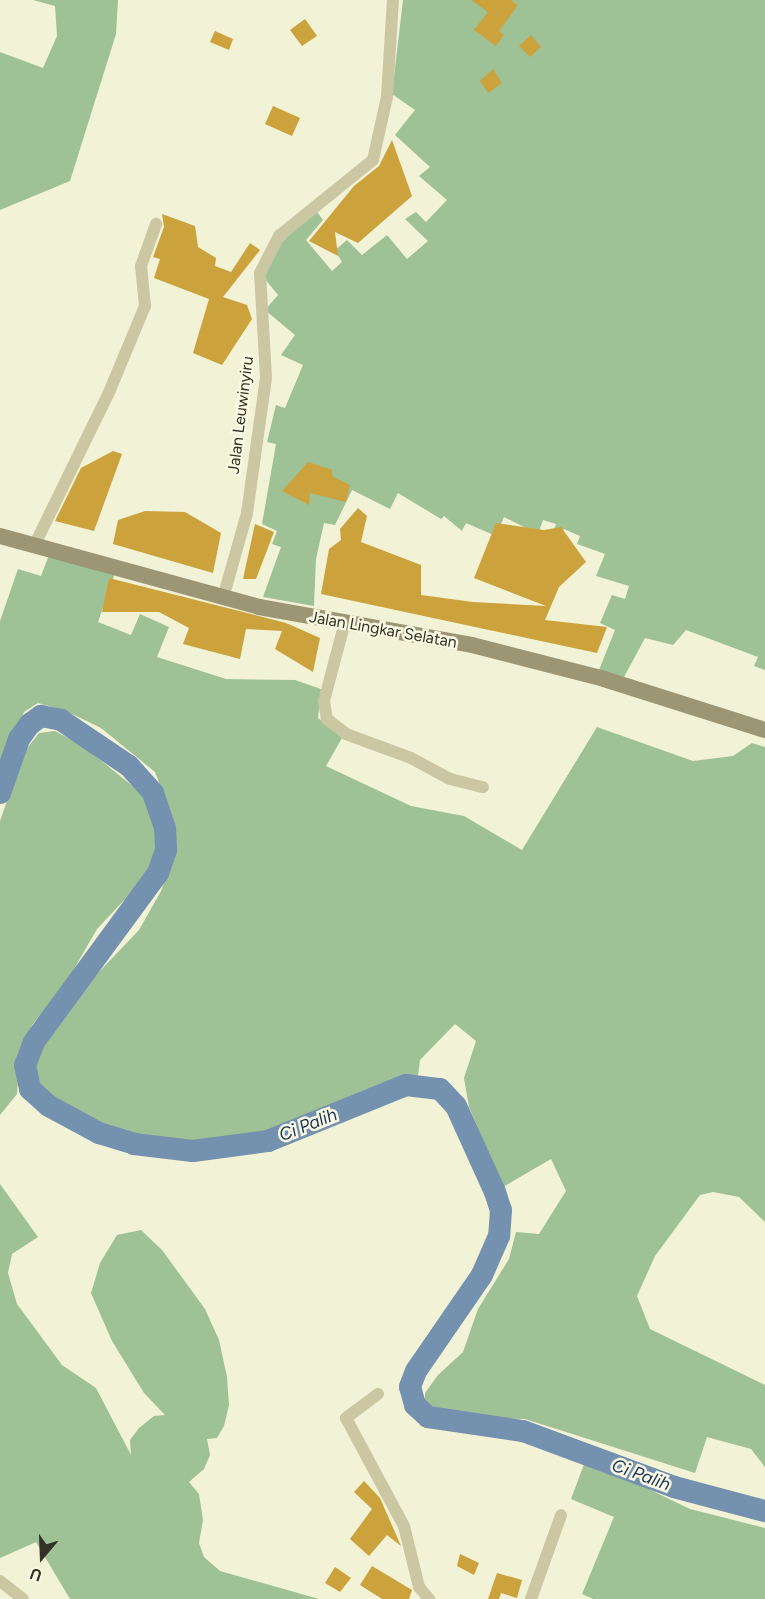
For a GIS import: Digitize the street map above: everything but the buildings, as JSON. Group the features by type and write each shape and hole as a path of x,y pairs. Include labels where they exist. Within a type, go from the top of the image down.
{"street":[{"name":"Jalan Leuwinyiru","path":"223,598 247,513 266,377 260,273 265,254 279,236 373,160 387,97 393,0"},
{"path":"36,542 110,390 145,306 141,266 156,224"},
{"name":"Jalan Lingkar Selatan","path":"0,536 36,542 223,598 472,645 604,679 765,730"},
{"path":"345,622 324,701 327,719 346,734 411,758 450,779 483,787"},
{"path":"378,1394 346,1418 404,1526 418,1587 429,1599"},
{"path":"531,1599 561,1515"},
{"path":"0,1581 23,1599"}],"green space":[{"path":"33,0 118,0 116,34 70,181 0,210 0,52 43,68 57,36 55,6"},
{"path":"403,0 765,0 765,670 754,666 758,657 686,630 673,645 645,638 624,677 599,670 615,630 600,623 612,595 625,599 629,586 596,576 605,554 577,544 580,536 564,529 559,540 551,538 556,524 543,520 538,534 504,517 496,536 466,523 462,531 444,516 441,519 398,493 390,509 352,490 335,525 324,523 316,559 314,606 263,597 281,547 272,544 277,531 262,524 276,444 267,442 276,405 285,408 303,365 281,355 295,335 265,310 278,295 265,279 270,255 314,208 323,220 306,240 332,271 342,262 335,250 347,240 362,255 387,235 407,259 428,241 405,219 416,212 426,222 447,200 419,176 430,167 395,135 415,110 392,94"},
{"path":"49,555 115,573 98,622 131,635 140,614 169,627 157,657 226,679 295,680 321,689 318,718 342,738 326,766 411,806 464,816 522,850 597,727 693,761 733,756 752,743 765,747 765,1222 739,1197 713,1192 700,1195 655,1256 637,1296 650,1329 765,1385 765,1467 751,1449 707,1437 695,1473 525,1419 458,1418 425,1403 425,1393 438,1375 463,1352 478,1309 509,1259 516,1232 539,1234 566,1191 551,1159 503,1187 469,1107 464,1078 476,1041 455,1024 420,1060 418,1075 382,1083 268,1133 224,1141 188,1143 119,1133 55,1100 38,1081 36,1065 40,1049 97,974 139,930 161,891 174,854 176,826 155,772 101,728 66,711 38,703 24,712 0,765 0,621 18,569 41,576"},
{"path":"55,731 83,746 146,797 159,826 159,842 154,864 143,880 97,929 63,988 32,1025 20,1052 17,1094 0,1115 0,821 24,752 39,733"},
{"path":"0,1184 38,1237 12,1254 8,1273 17,1304 62,1365 96,1388 131,1455 130,1440 139,1428 154,1416 165,1415 144,1393 112,1341 91,1293 100,1263 117,1235 141,1230 162,1250 205,1309 219,1340 227,1377 229,1405 224,1426 217,1438 207,1439 210,1455 204,1469 189,1482 199,1494 203,1520 199,1543 204,1557 220,1571 319,1599 70,1599 36,1542 0,1558"},
{"path":"586,1459 690,1509 765,1528 765,1599 593,1599 582,1594 614,1517 571,1499"}],"waterway":[{"name":"Ci Palih","path":"0,793 19,739 30,724 41,716 61,720 129,766 153,793 165,828 166,850 158,873 34,1042 25,1065 30,1089 49,1106 99,1133 134,1144 193,1151 268,1141 406,1085 440,1089 456,1106 495,1192 501,1210 499,1236 482,1275 416,1371 410,1387 415,1405 428,1417 523,1431 674,1487 765,1511"}]}
